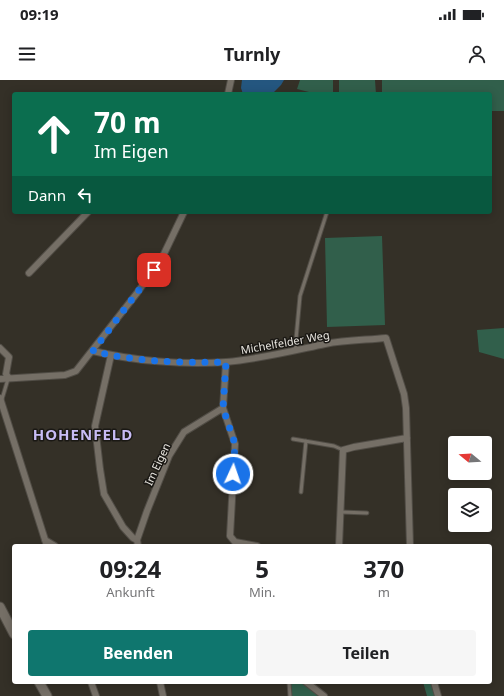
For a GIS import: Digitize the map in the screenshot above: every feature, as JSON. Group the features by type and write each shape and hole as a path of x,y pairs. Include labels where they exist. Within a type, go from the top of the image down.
{"main road":[{"path":"0,607 12,630"},
{"path":"40,684 47,696"}],"street":[{"path":"228,92 231,80"},
{"path":"29,273 86,214"},
{"path":"0,378 65,375 76,371 93,351 162,258 183,214"},
{"name":"Michelfelder Weg","path":"93,351 144,360 190,363 226,362 294,352 327,344 386,338 404,394 407,438"},
{"path":"0,348 9,357 6,374 8,378"},
{"path":"111,355 95,426 100,469 104,494 123,527 138,543"},
{"path":"226,362 223,408 235,444 230,536 235,542 246,544"},
{"path":"1,399 3,414 46,543"},
{"name":"Im Eigen","path":"138,543 147,510 169,456 180,438 184,432 223,408"},
{"path":"339,544 343,450 407,438 410,544"},
{"path":"92,684 96,696"},
{"path":"160,684 163,696"},
{"path":"308,684 317,694 324,696"},
{"path":"435,684 438,696"}],"lane":[{"path":"294,352 300,296 326,214"},
{"path":"1,399 8,378"},
{"path":"294,440 334,446 343,450"},
{"path":"301,492 306,441"},
{"path":"341,512 367,513"},
{"path":"289,684 290,696"}],"green space":[{"path":"300,80 333,80 333,92 309,92 297,89"},
{"path":"339,80 375,80 376,92 339,92"},
{"path":"382,80 504,80 504,111 492,111 492,92 382,92"},
{"path":"382,236 385,325 327,327 325,238"},
{"path":"504,328 504,359 479,352 477,330"},
{"path":"289,684 309,684 324,696 290,696"},
{"path":"424,684 435,684 438,696 427,696"}],"water":[{"path":"242,80 284,80 274,92 242,92 241,88"}],"district":[{"name":"HOHENFELD","path":"83,434"}],"route":[{"path":"154,270 93,351 144,360 190,363 226,362 223,408 235,444 233,474"}]}
